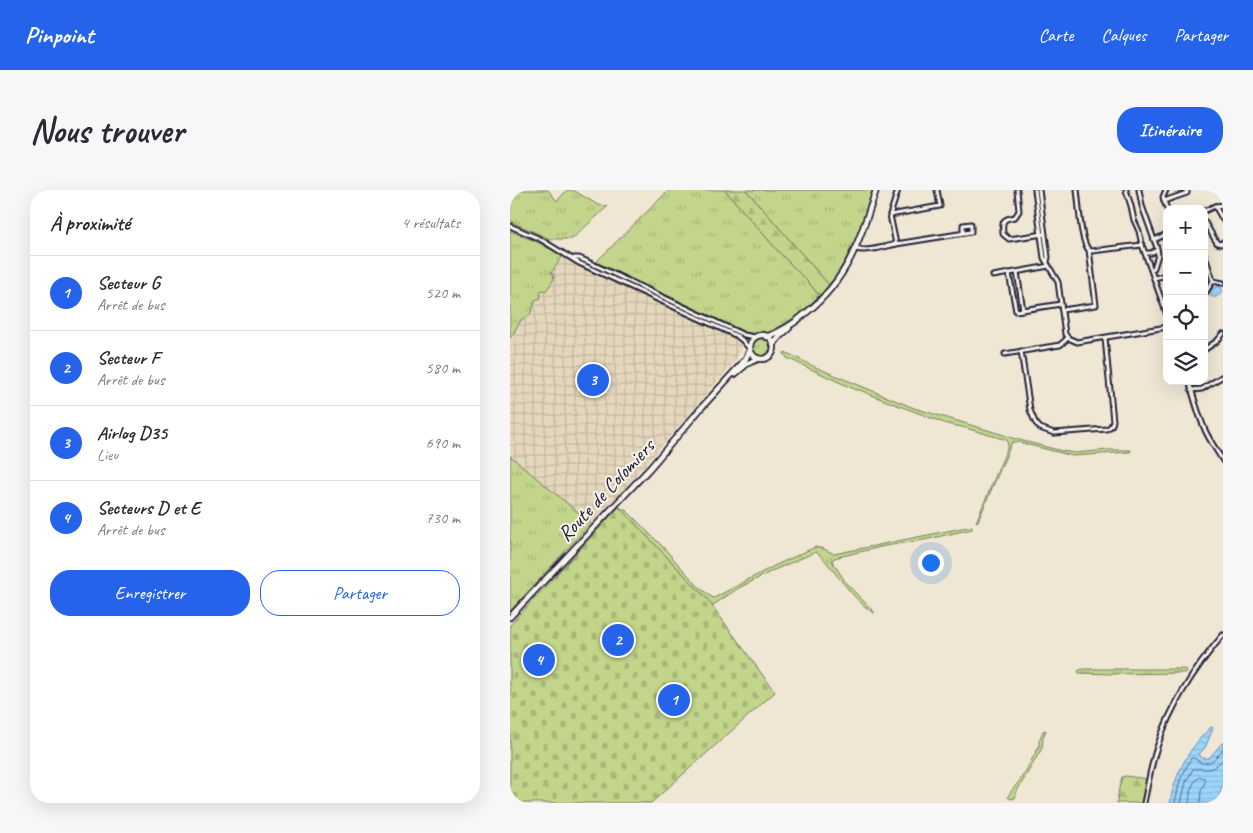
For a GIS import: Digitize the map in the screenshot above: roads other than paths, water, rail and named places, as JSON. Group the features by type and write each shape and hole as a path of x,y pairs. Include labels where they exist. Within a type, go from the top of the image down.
{"main road":[{"path":"773,345 771,340 766,337 756,337 751,343 750,349 752,354 758,359 770,356 773,345 779,336 818,303 834,286 855,249 876,190"},
{"path":"766,337 794,322"},
{"name":"Route de Colomiers","path":"510,617 645,473 745,360 750,349"},
{"name":"Route de Colomiers","path":"724,382 748,363 758,359"}],"street":[{"path":"896,244 890,216 898,190"},
{"path":"890,216 940,206 937,190"},
{"path":"1017,190 1019,211 1015,217 1004,220 1002,223 1003,234 1009,239 1043,235"},
{"path":"1037,190 1048,264 1058,282 1065,334 1068,338 1077,342 1163,328"},
{"path":"1062,310 1096,305 1089,250 1086,248 1081,226 1077,190"},
{"path":"1126,190 1142,245 1163,303"},
{"path":"1140,190 1142,206 1158,255 1152,269"},
{"path":"1166,190 1163,197 1166,205"},
{"path":"1164,201 1187,193 1187,190 1185,190"},
{"path":"1208,209 1223,205"},
{"path":"1215,206 1223,220"},
{"path":"510,226 548,243 566,255 586,261 744,335 756,337"},
{"path":"1208,227 1218,243 1221,244 1223,242"},
{"path":"855,249 866,249 963,233"},
{"path":"1154,240 1163,236"},
{"path":"858,242 866,249"},
{"path":"1089,250 1142,245"},
{"path":"1146,253 1157,250"},
{"path":"574,258 737,336 750,349"},
{"path":"993,276 1048,264"},
{"path":"1208,265 1213,281"},
{"path":"1017,272 1023,310"},
{"path":"1009,273 1016,311 1061,304"},
{"path":"1154,278 1163,276"},
{"path":"1213,281 1223,283"},
{"path":"1208,289 1213,281"},
{"path":"1208,347 1223,334"},
{"path":"1005,354 1060,345 1068,338"},
{"path":"1021,352 1030,410 1040,428 1054,433 1106,429 1110,428 1113,421 1105,338"},
{"path":"1219,338 1223,344"},
{"path":"1192,390 1202,389 1223,376"},
{"path":"1190,385 1205,431 1223,461"},
{"path":"1144,803 1158,745 1172,711 1183,690 1207,654 1223,635"}],"water":[{"path":"1218,286 1221,287 1222,293 1212,297 1210,291"},
{"path":"1211,727 1213,728 1205,748 1199,754 1202,758 1209,758 1223,742 1223,784 1218,803 1170,803 1179,771 1190,752"}],"place":[{"name":"Airlog D35","path":"593,380"},
{"name":"Secteur F","path":"618,640"},
{"name":"Secteurs D et E","path":"539,660"},
{"name":"Secteur G","path":"674,700"}]}
